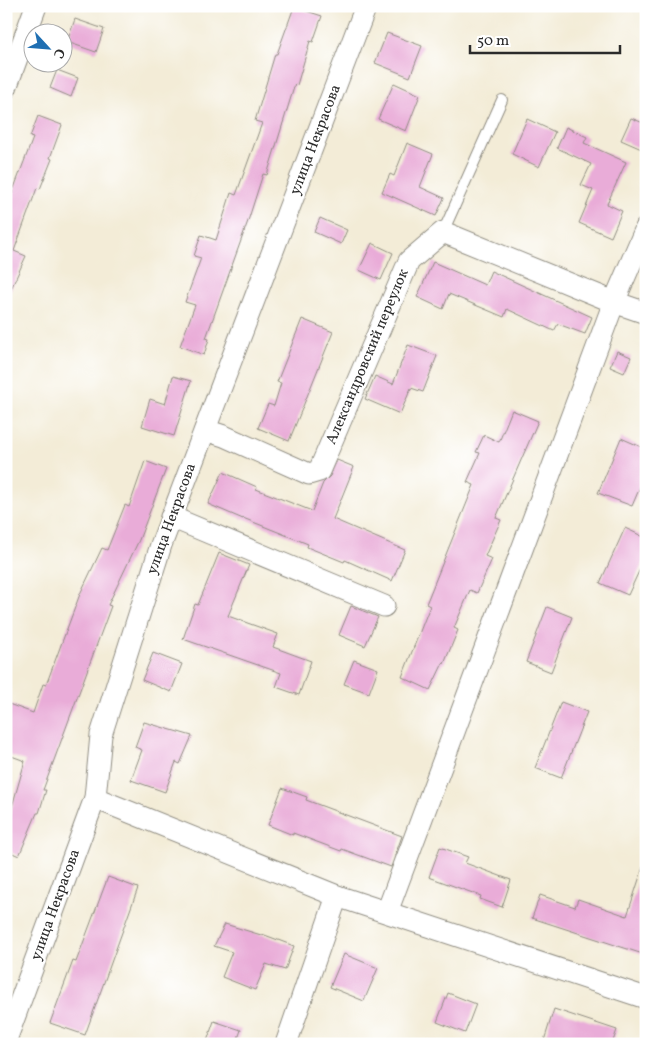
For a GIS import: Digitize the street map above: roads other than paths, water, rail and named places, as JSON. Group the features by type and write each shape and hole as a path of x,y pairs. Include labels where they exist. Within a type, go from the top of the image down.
{"street":[{"path":"6,88 36,6"},
{"name":"улица Некрасова","path":"6,1040 95,798 101,735 160,544 366,6"},
{"path":"386,912 614,302 646,228"},
{"path":"443,232 614,302 646,313"},
{"name":"Александровский переулок","path":"205,430 224,436 309,474 319,471 409,261 443,232"},
{"path":"171,517 384,606"},
{"path":"95,798 337,896 646,998"},
{"path":"286,1044 337,896"}],"lane":[{"path":"443,232 502,100"}]}
